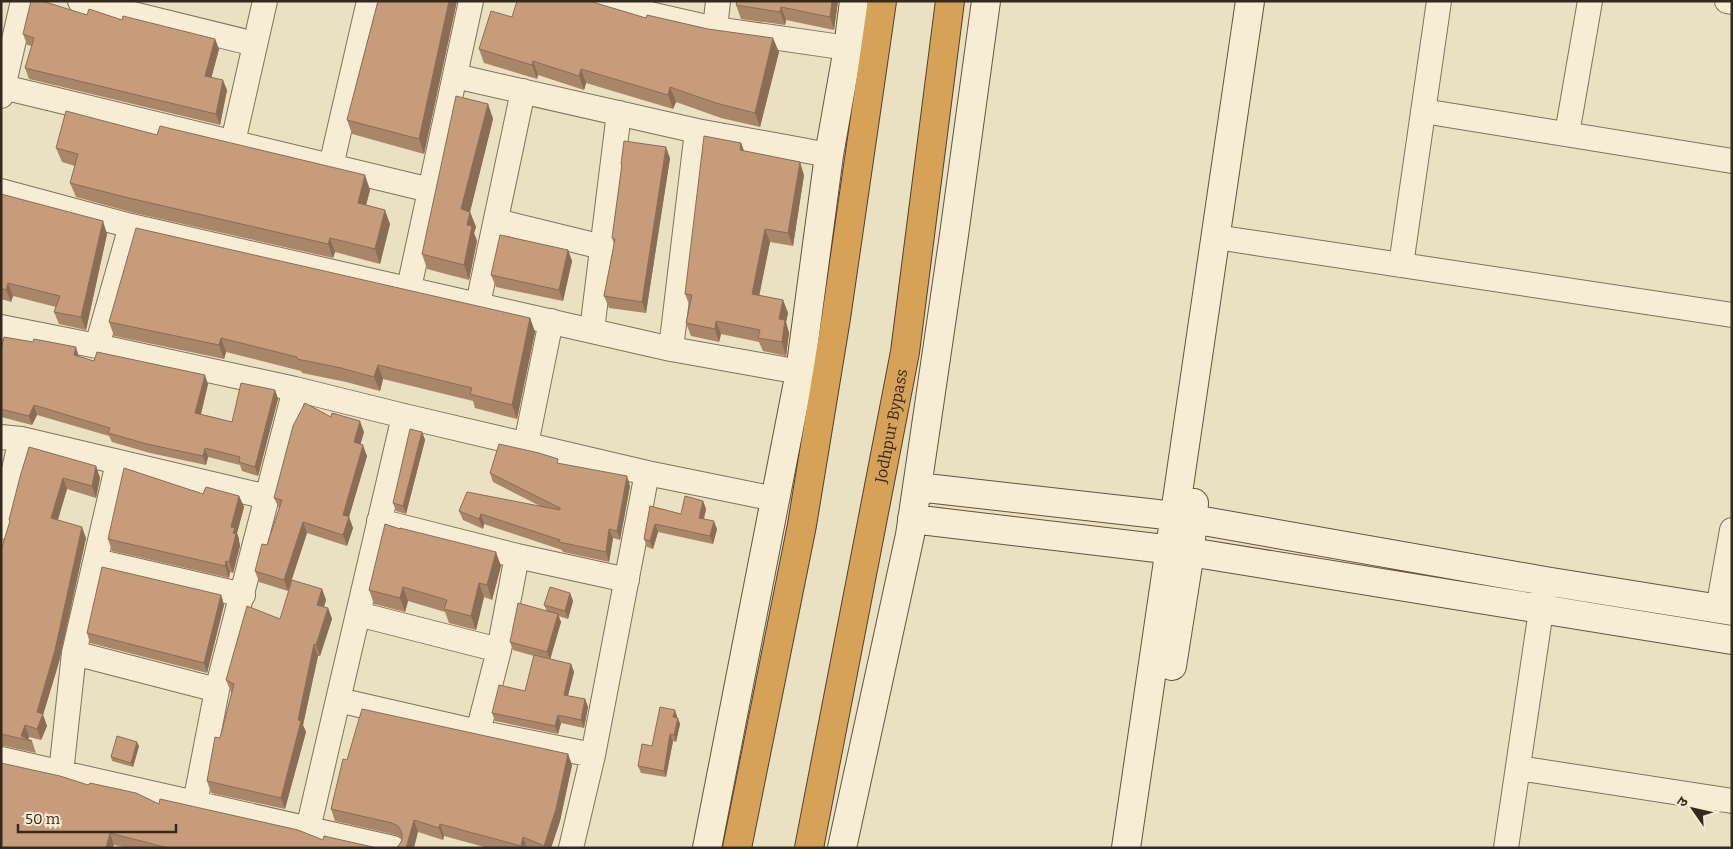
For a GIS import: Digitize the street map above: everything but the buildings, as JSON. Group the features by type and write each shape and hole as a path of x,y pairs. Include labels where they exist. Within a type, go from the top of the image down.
{"highway":[{"path":"738,844 804,516 835,328 882,1"},
{"name":"Jodhpur Bypass","path":"809,848 905,352 950,1"}],"street":[{"path":"23,1 2,91 233,142 430,190"},
{"path":"80,1 255,44"},
{"path":"233,142 265,1"},
{"path":"331,166 369,1"},
{"path":"409,288 471,1"},
{"path":"593,1 715,29 848,48"},
{"path":"715,29 718,1"},
{"path":"707,848 800,372 829,155 848,48 854,1"},
{"path":"842,848 910,535 986,1"},
{"path":"1144,848 1250,1"},
{"path":"1184,518 1194,474 1264,1"},
{"path":"1401,265 1439,1"},
{"path":"1567,134 1590,1"},
{"path":"1727,1 1732,2"},
{"path":"455,76 697,131 829,155"},
{"path":"478,304 523,91"},
{"path":"1423,111 1732,161"},
{"path":"592,330 619,113"},
{"path":"671,349 697,131"},
{"path":"1,191 131,226 671,349 800,372"},
{"path":"496,221 602,247"},
{"path":"97,346 131,226"},
{"path":"1229,239 1732,315"},
{"path":"526,444 552,321"},
{"path":"1,327 295,389 647,472 776,499"},
{"path":"195,803 217,690 295,389"},
{"path":"308,829 404,416"},
{"path":"1,527 11,438 267,497"},
{"path":"62,773 74,654 118,463"},
{"path":"571,848 592,756 647,472"},
{"path":"917,487 1184,518 1545,581 1725,610 1732,530"},
{"path":"912,519 1180,550 1732,640"},
{"path":"380,521 517,556 626,580"},
{"path":"1126,848 1180,550"},
{"path":"478,732 498,650 517,556"},
{"path":"96,561 243,595"},
{"path":"1506,848 1545,581"},
{"path":"358,614 498,650"},
{"path":"74,654 217,690"},
{"path":"338,700 592,756"},
{"path":"1,759 393,848"},
{"path":"1518,768 1732,801"}]}
